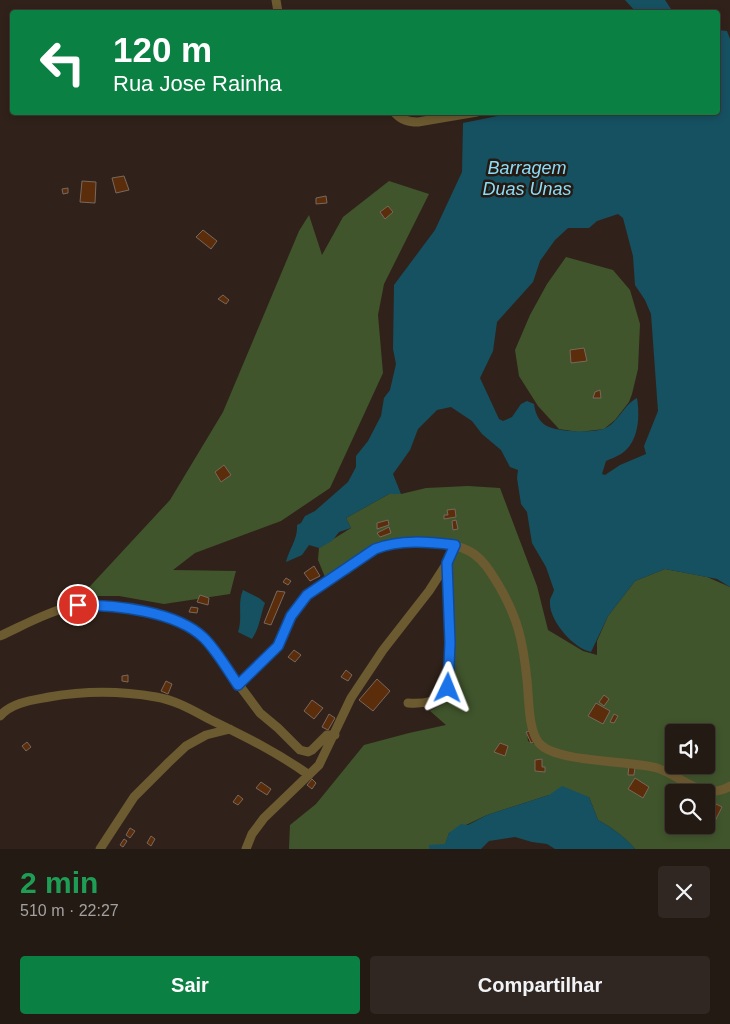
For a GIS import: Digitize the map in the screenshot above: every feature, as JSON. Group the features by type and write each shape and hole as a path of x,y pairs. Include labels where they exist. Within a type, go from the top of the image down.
{"street":[{"path":"396,115 408,122 459,115"},
{"path":"238,685 278,646 291,616 307,595 375,549 385,545 400,543 455,545 475,555 489,569 511,607 521,637 533,729 540,744 553,752 570,756 656,768 706,791 720,791 730,786"},
{"path":"246,849 252,834 264,818 320,765 351,698 383,650 429,591 447,563 455,545"},
{"path":"408,703 424,703 443,697 448,688 450,643 447,563"},
{"path":"0,636 57,611 78,605 114,607 168,618 194,630 210,645 260,712 300,750 308,752 327,735 335,735"},
{"path":"0,716 7,709 14,706 54,696 80,694 141,695 171,701 230,729 270,749 309,775"},
{"path":"100,849 134,797 186,746 206,735 230,729"}],"green space":[{"path":"389,181 429,194 384,284 378,315 383,373 330,488 281,521 195,553 173,570 236,571 230,594 164,604 119,596 81,596 170,500 223,412 299,231 309,215 322,255 343,217"},
{"path":"566,257 613,270 630,290 640,324 638,369 632,394 629,402 615,420 604,429 579,432 559,429 538,406 519,376 515,350 530,315 547,284"},
{"path":"468,486 500,488 537,586 548,630 583,651 597,655 597,641 608,616 635,581 665,569 707,577 730,587 730,849 635,849 627,840 598,820 589,797 549,795 487,815 449,833 445,845 429,845 429,849 289,849 290,825 316,804 364,745 446,725 430,711 456,697 451,565 458,546 448,544 421,548 385,545 349,574 327,582 318,560 319,548 351,528 346,518 389,494 401,494 426,488","holes":["531,731 544,748 528,741 527,732"]}],"water":[{"path":"625,0 665,0 672,10 634,10"},
{"name":"Barragem Duas Unas","path":"720,30 727,31 730,39 730,587 717,579 665,569 635,581 608,616 591,652 584,650 570,640 553,617 550,601 554,590 546,567 532,543 527,512 521,504 517,478 518,470 510,467 501,450 482,434 472,421 451,407 437,410 418,429 410,450 393,474 401,494 389,494 346,518 351,528 339,532 332,541 319,548 309,545 302,555 286,562 296,535 297,525 301,523 305,516 315,511 348,482 356,467 356,456 368,441 381,416 384,398 390,390 396,364 393,349 394,285 435,230 462,172 463,123 503,115 720,115","holes":["618,214 623,218 633,256 635,285 645,300 651,314 658,411 644,446 646,454 620,465 605,475 602,474 606,461 627,449 635,436 638,421 637,398 628,405 613,423 603,429 590,431 557,429 540,421 534,404 527,401 521,404 512,417 503,421 499,419 480,378 493,351 497,322 533,282 540,261 555,240 568,228 589,228 597,221"]},
{"path":"243,590 265,603 252,639 238,632 240,600"},
{"path":"562,786 589,797 598,820 627,840 635,849 555,849 547,844 515,837 489,841 481,849 429,849 429,845 445,844 449,833 461,824 468,825 487,815 549,795"}],"building":[{"path":"124,176 129,190 116,193 112,178"},
{"path":"82,181 96,182 95,203 80,202"},
{"path":"68,188 68,193 63,194 62,189"},
{"path":"326,196 327,203 316,204 316,198"},
{"path":"388,206 393,212 385,219 380,212"},
{"path":"203,230 217,241 211,249 196,237"},
{"path":"223,295 229,300 226,304 218,299"},
{"path":"584,348 587,361 571,363 570,350"},
{"path":"600,390 601,398 593,398 595,392"},
{"path":"224,465 231,475 221,482 215,472"},
{"path":"455,509 456,517 444,519 444,515 448,515 447,510"},
{"path":"388,520 389,525 377,529 377,523"},
{"path":"456,520 458,529 453,530 452,521"},
{"path":"389,527 391,533 380,537 377,533"},
{"path":"314,566 320,576 310,581 304,573"},
{"path":"286,578 291,581 288,585 283,582"},
{"path":"277,591 285,592 271,625 264,623"},
{"path":"200,595 209,598 208,605 197,602"},
{"path":"191,607 198,608 197,613 189,612"},
{"path":"294,650 301,655 295,662 288,657"},
{"path":"346,670 352,675 348,681 341,677"},
{"path":"128,675 128,682 122,681 122,676"},
{"path":"377,679 390,691 373,711 359,700"},
{"path":"166,681 172,684 168,694 161,691"},
{"path":"604,695 609,699 604,706 599,702"},
{"path":"312,700 323,708 314,719 304,711"},
{"path":"596,703 610,711 603,724 588,716"},
{"path":"329,714 335,718 328,730 322,727"},
{"path":"614,714 618,716 614,723 610,722"},
{"path":"531,731 536,741 531,743 526,732"},
{"path":"27,742 31,747 26,751 22,746"},
{"path":"500,743 508,746 505,756 494,752"},
{"path":"542,759 542,767 545,767 545,772 535,771 535,760"},
{"path":"629,766 635,767 634,775 628,775"},
{"path":"635,778 649,787 643,798 628,789"},
{"path":"312,779 316,783 312,789 307,785"},
{"path":"261,782 271,789 267,795 256,788"},
{"path":"238,795 243,799 238,805 233,802"},
{"path":"715,804 722,807 715,821"},
{"path":"130,828 135,831 130,838 126,835"},
{"path":"151,836 155,839 151,846 147,843"},
{"path":"124,839 127,841 123,847 120,845"}],"route":[{"path":"78,605 114,607 148,613 182,623 204,638 238,685 278,646 291,616 307,595 375,549 385,545 418,542 455,545 447,563 450,643 448,688"}]}
